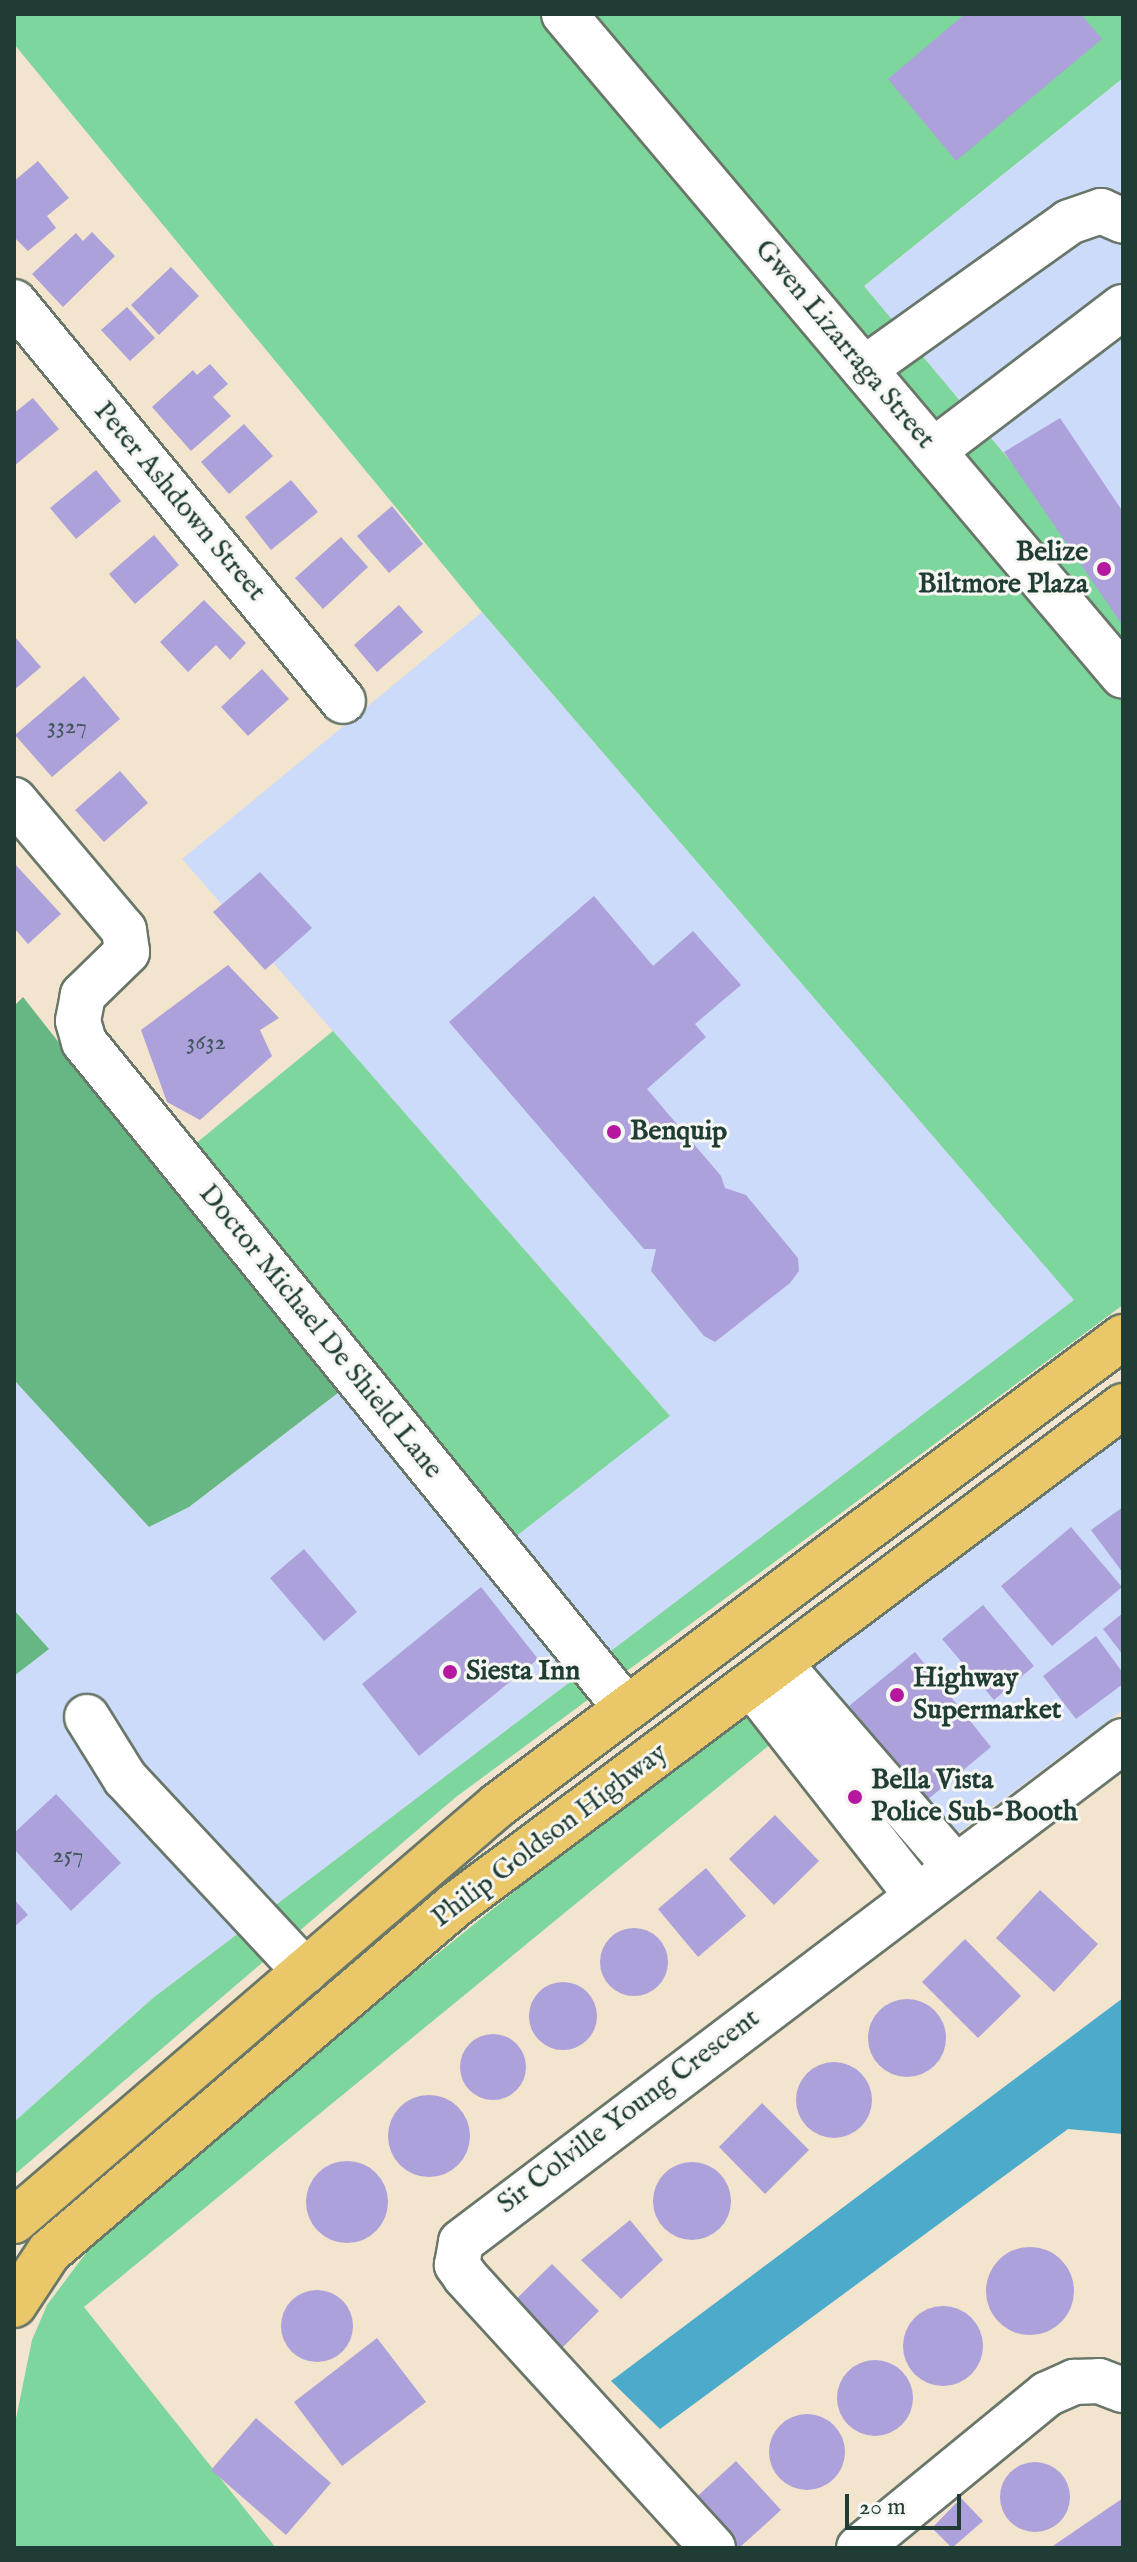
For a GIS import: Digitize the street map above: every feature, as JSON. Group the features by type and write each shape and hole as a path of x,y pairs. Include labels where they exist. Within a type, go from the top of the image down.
{"highway":[{"name":"Philip Goldson Highway","path":"14,2221 498,1805 1123,1337"},
{"name":"Philip Goldson Highway","path":"14,2305 49,2252 455,1905 1123,1406"}],"street":[{"name":"Gwen Lizarraga Street","path":"564,14 1123,676"},
{"path":"864,369 1069,222 1101,211 1123,221"},
{"name":"Peter Ashdown Street","path":"14,302 343,701"},
{"path":"933,451 1123,307"},
{"name":"Doctor Michael De Shield Lane","path":"14,800 124,930 127,952 83,995 78,1021 84,1042 626,1708"},
{"path":"766,1674 955,1866"},
{"path":"766,1674 916,1894"},
{"path":"87,1717 125,1778 305,1971"},
{"name":"Sir Colville Young Crescent","path":"713,2548 465,2276 457,2253 471,2231 1123,1741"},
{"path":"859,2548 1047,2394 1074,2382 1099,2381 1123,2390"}],"shaded area":[{"name":"Belize Biltmore Plaza","path":"1123,78 1123,596 864,286"},
{"path":"482,612 1075,1300 153,1998 14,2122 14,1676 48,1649 14,1610 14,1380 149,1527 189,1507 347,1386 670,1416 182,859"},
{"path":"1123,1426 1123,1710 887,1886 744,1706"}],"green space":[{"path":"14,14 1123,14 1123,78 864,286 1123,596 1123,1305 456,1797 14,2175 14,2122 153,1998 1074,1300 482,612 14,44"},
{"path":"23,997 161,1172 347,1386 189,1507 149,1527 14,1380 14,1006"},
{"path":"333,1031 670,1416 496,1552 161,1172"},
{"path":"14,1610 49,1649 14,1676"},
{"path":"744,1706 773,1742 84,2307 276,2548 14,2548 14,2428 32,2340 47,2305 101,2233 123,2208"}],"water":[{"path":"1123,1998 1123,2134 1068,2129 660,2429 611,2381"}],"building":[{"path":"965,14 1081,14 1102,39 956,161 888,79"},
{"path":"38,161 69,198 47,216 56,228 28,251 14,237 14,181"},
{"path":"92,232 115,256 63,307 32,274 76,233 83,241"},
{"path":"171,267 199,296 159,335 131,305"},
{"path":"127,307 155,338 130,361 101,330"},
{"path":"210,364 228,384 213,397 231,416 191,451 152,407 193,370 197,375"},
{"path":"33,398 59,429 14,466 14,413"},
{"name":"Belize Biltmore Plaza","path":"1060,418 1123,512 1123,626 1004,452"},
{"path":"244,424 273,456 229,494 201,462"},
{"path":"96,470 121,501 76,539 50,508"},
{"path":"291,480 318,512 271,550 245,517"},
{"path":"392,506 423,544 389,573 357,536"},
{"path":"154,535 179,565 135,604 109,574"},
{"path":"341,537 368,567 323,609 295,578"},
{"path":"204,600 246,643 230,660 216,645 188,672 160,642"},
{"path":"399,605 423,632 377,672 354,645"},
{"path":"14,636 41,667 14,690"},
{"path":"262,669 289,699 248,736 221,707"},
{"path":"84,676 120,719 52,777 15,735"},
{"path":"120,771 148,803 104,842 75,810"},
{"path":"14,863 61,914 28,944 14,928"},
{"path":"260,872 312,928 265,970 213,912"},
{"name":"Benquip","path":"594,896 653,966 693,931 741,985 695,1024 706,1037 647,1089 721,1176 725,1188 746,1195 798,1258 799,1271 790,1283 715,1342 704,1336 651,1271 656,1249 644,1249 449,1022"},
{"path":"228,965 279,1018 260,1030 272,1056 200,1120 167,1102 141,1030"},
{"path":"1123,1507 1123,1573 1091,1530"},
{"path":"1071,1527 1122,1587 1052,1646 1001,1586"},
{"path":"304,1549 357,1612 324,1641 270,1578"},
{"name":"Siesta Inn","path":"481,1587 538,1659 419,1756 362,1684"},
{"path":"983,1605 1034,1666 994,1700 942,1639"},
{"path":"1123,1613 1123,1655 1103,1629"},
{"path":"1096,1636 1123,1673 1123,1684 1076,1719 1043,1676"},
{"path":"915,1652 991,1747 926,1801 849,1706"},
{"path":"56,1794 121,1863 71,1911 14,1849 14,1833"},
{"path":"775,1815 819,1861 774,1905 729,1859"},
{"path":"706,1868 746,1916 698,1957 658,1909"},
{"path":"1040,1890 1098,1944 1054,1992 996,1938"},
{"path":"14,1899 28,1915 14,1927"},
{"path":"634,1928 658,1938 668,1962 658,1986 634,1996 610,1986 600,1962 610,1938"},
{"path":"965,1939 1021,1996 978,2038 922,1982"},
{"path":"563,1982 587,1992 597,2016 587,2040 563,2050 539,2040 529,2016 539,1992"},
{"path":"907,1999 922,2002 934,2011 943,2023 946,2038 943,2053 934,2065 922,2074 907,2077 892,2074 880,2065 871,2053 868,2038 871,2023 880,2011 892,2002"},
{"path":"493,2034 506,2037 516,2044 523,2054 526,2067 523,2080 516,2090 506,2097 493,2100 480,2097 470,2090 463,2080 460,2067 463,2054 470,2044 480,2037"},
{"path":"834,2062 848,2065 861,2073 869,2086 872,2100 869,2114 861,2127 848,2135 834,2138 820,2135 807,2127 799,2114 796,2100 799,2086 807,2073 820,2065"},
{"path":"429,2095 445,2098 458,2107 467,2120 470,2136 467,2152 458,2165 445,2174 429,2177 413,2174 400,2165 391,2152 388,2136 391,2120 400,2107 413,2098"},
{"path":"762,2103 809,2150 765,2194 719,2147"},
{"path":"347,2161 363,2164 376,2173 385,2186 388,2202 385,2218 376,2231 363,2240 347,2243 331,2240 318,2231 309,2218 306,2202 309,2186 318,2173 331,2164"},
{"path":"692,2162 707,2165 720,2173 728,2186 731,2201 728,2216 720,2229 707,2237 692,2240 677,2237 664,2229 656,2216 653,2201 656,2186 664,2173 677,2165"},
{"path":"630,2220 663,2260 621,2299 581,2260"},
{"path":"1030,2247 1055,2254 1067,2266 1074,2291 1067,2316 1055,2328 1030,2335 1005,2328 993,2316 986,2291 993,2266 1005,2254"},
{"path":"552,2264 599,2311 555,2355 508,2307"},
{"path":"317,2290 337,2296 347,2306 353,2326 347,2346 337,2356 317,2362 297,2356 287,2346 281,2326 287,2306 297,2296"},
{"path":"943,2306 958,2309 971,2318 980,2331 983,2346 980,2361 971,2374 958,2383 943,2386 928,2383 915,2374 906,2361 903,2346 906,2331 915,2318 928,2309"},
{"path":"377,2338 426,2402 342,2466 294,2402"},
{"path":"875,2360 890,2363 902,2371 910,2383 913,2398 910,2413 902,2425 890,2433 875,2436 860,2433 848,2425 840,2413 837,2398 840,2383 848,2371 860,2363"},
{"path":"807,2414 822,2417 834,2425 842,2437 845,2452 842,2467 834,2479 822,2487 807,2490 792,2487 780,2479 772,2467 769,2452 772,2437 780,2425 792,2417"},
{"path":"256,2418 331,2483 286,2535 211,2470"},
{"path":"736,2461 781,2510 739,2548 732,2548 691,2502"},
{"path":"1035,2462 1060,2472 1070,2497 1060,2522 1035,2532 1010,2522 1000,2497 1010,2472"},
{"path":"961,2498 983,2521 952,2548 932,2528"},
{"path":"1123,2498 1123,2548 1050,2548"}],"place":[{"name":"Belize Biltmore Plaza","path":"1104,569"},
{"name":"Benquip","path":"614,1132"},
{"name":"Siesta Inn","path":"450,1672"},
{"name":"Highway Supermarket","path":"897,1695"},
{"name":"Bella Vista Police Sub-Booth","path":"855,1797"}]}
